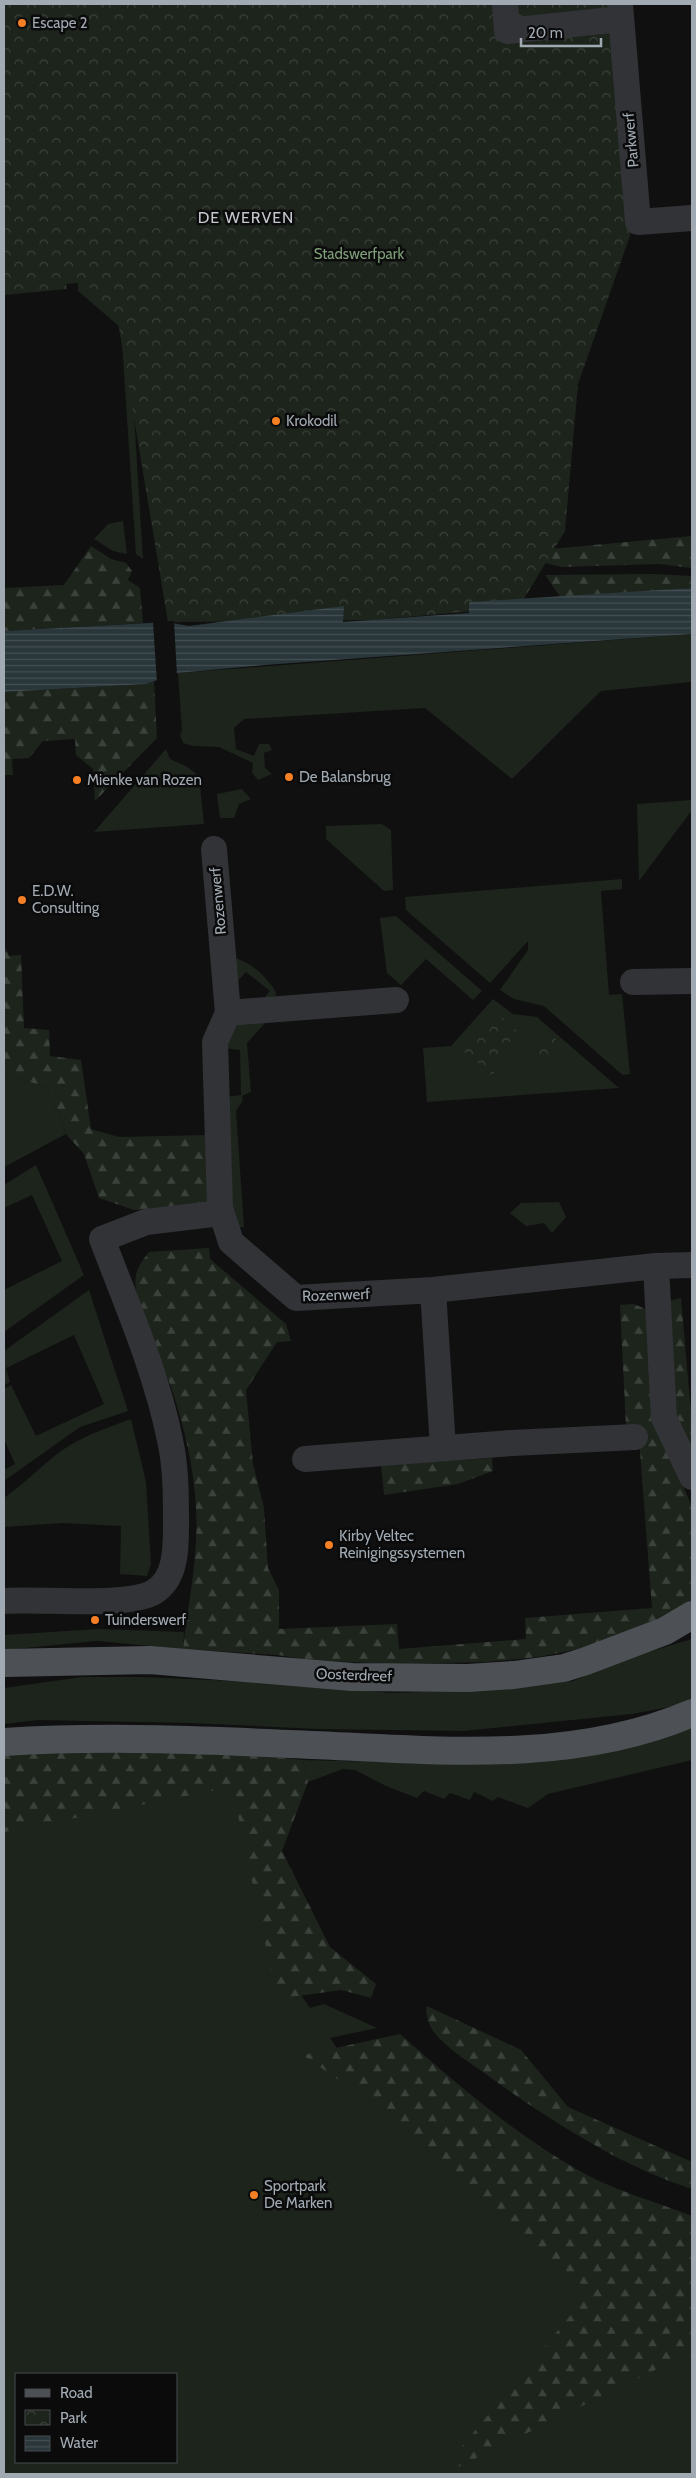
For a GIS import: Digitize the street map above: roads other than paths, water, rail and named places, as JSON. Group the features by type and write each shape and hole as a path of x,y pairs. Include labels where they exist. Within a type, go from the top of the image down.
{"main road":[{"name":"Oosterdreef","path":"4,1663 150,1660 352,1678 468,1678 514,1675 564,1668 586,1661 665,1631 692,1615"},
{"path":"4,1742 121,1739 492,1752 564,1746 658,1727 692,1712"}],"street":[{"path":"505,4 507,31 620,11"},
{"name":"Parkwerf","path":"620,11 638,222 692,218"},
{"name":"Rozenwerf","path":"214,850 228,1013 216,1042 221,1213 231,1242 296,1298 432,1290 656,1266 692,1265"},
{"path":"633,982 692,981"},
{"path":"228,1013 396,1000"},
{"path":"4,1601 114,1600 143,1597 156,1591 168,1576 176,1554 176,1476 170,1440 149,1363 102,1239 146,1222 221,1213"},
{"path":"656,1266 664,1418 692,1476"},
{"path":"432,1290 443,1448"},
{"path":"305,1459 443,1448 635,1437"}],"water":[{"path":"692,588 692,634 264,665 178,673 146,684 4,692 4,631 167,622 189,626 344,606 343,622 469,613 469,602"}],"place":[{"name":"Escape 2","path":"22,23"},
{"name":"Krokodil","path":"276,421"},
{"name":"De Balansbrug","path":"289,777"},
{"name":"Mienke van Rozen","path":"77,780"},
{"name":"E.D.W. Consulting","path":"22,900"},
{"name":"Kirby Veltec Reinigingssystemen","path":"329,1545"},
{"name":"Tuinderswerf","path":"95,1620"},
{"name":"Sportpark De Marken","path":"254,2195"}],"district":[{"name":"DE WERVEN","path":"246,217"}],"park label":[{"name":"Stadswerfpark","path":"359,254"}]}
